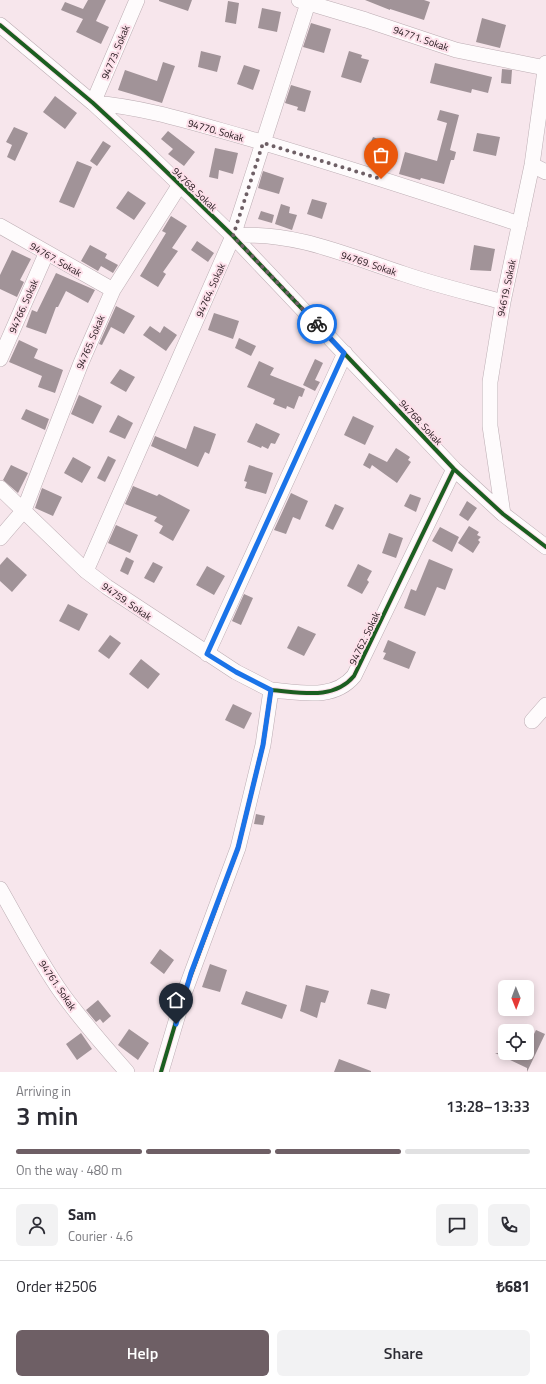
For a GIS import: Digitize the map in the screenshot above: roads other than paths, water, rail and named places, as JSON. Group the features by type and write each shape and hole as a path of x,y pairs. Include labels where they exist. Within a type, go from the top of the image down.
{"street":[{"name":"94773. Sokak","path":"93,103 137,0"},
{"name":"94771. Sokak","path":"305,1 456,50 546,66"},
{"name":"94764. Sokak","path":"86,570 233,236 263,143 305,1"},
{"name":"94768. Sokak","path":"0,25 93,103 146,152 233,236 454,469 503,514 546,547"},
{"name":"94619. Sokak","path":"503,514 492,443 489,404 492,362 532,165 546,66"},
{"name":"94770. Sokak","path":"93,103 151,111 263,143 520,224"},
{"path":"532,165 546,172"},
{"name":"94765. Sokak","path":"24,510 81,363 113,290 180,186"},
{"name":"94767. Sokak","path":"0,226 46,254 113,290"},
{"name":"94769. Sokak","path":"233,236 250,234 284,238 323,248 404,274 503,302"},
{"name":"94766. Sokak","path":"0,359 46,254"},
{"path":"207,654 344,353"},
{"name":"94762. Sokak","path":"271,690 308,693 332,692 342,688 354,676 454,469"},
{"name":"94759. Sokak","path":"0,488 86,570 134,607 236,672 271,690"},
{"path":"0,538 24,510"},
{"path":"161,1072 185,991 238,848 263,745 271,690"},
{"path":"532,721 546,705"},
{"name":"94761. Sokak","path":"0,889 33,948 61,991 99,1041 127,1072"}]}
